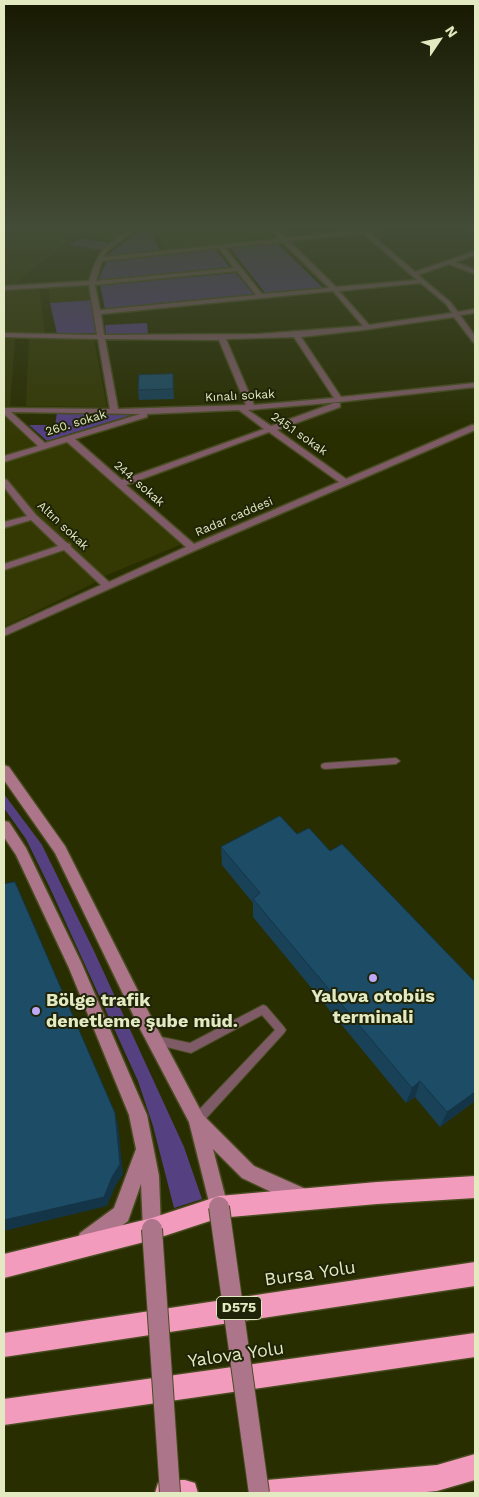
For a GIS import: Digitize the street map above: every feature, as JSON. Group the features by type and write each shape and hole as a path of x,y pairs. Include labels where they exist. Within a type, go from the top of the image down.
{"highway":[{"path":"4,1266 152,1229 219,1207 475,1187"},
{"name":"Bursa Yolu","path":"4,1345 475,1274"},
{"name":"Yalova Yolu","path":"4,1412 475,1345"},
{"path":"267,1493 341,1490 437,1478 475,1467"},
{"path":"169,1493 185,1493"}],"street":[{"path":"95,298 114,411"},
{"path":"98,312 241,298"},
{"path":"342,298 368,327"},
{"path":"443,298 457,314 475,341"},
{"path":"4,335 296,335 368,327 475,311"},
{"path":"296,335 339,400"},
{"path":"220,336 251,407"},
{"name":"Kınalı sokak","path":"4,410 156,411 251,407 354,399 475,385"},
{"path":"120,484 354,399"},
{"name":"245.1 sokak","path":"239,407 345,482"},
{"path":"4,410 43,446"},
{"name":"260. sokak","path":"4,459 156,411"},
{"name":"Radar caddesi","path":"4,633 193,548 475,427"},
{"name":"244. sokak","path":"68,438 193,548"},
{"name":"Altın sokak","path":"4,482 33,517 67,546 108,586"},
{"path":"4,525 33,517"},
{"path":"4,567 67,546"},
{"path":"4,770 60,850 155,1041 197,1120 219,1207 259,1493"},
{"path":"4,826 21,852 76,967 138,1115 150,1176 169,1493"},
{"path":"197,1120 248,1172 305,1200"},
{"path":"80,1246 121,1214 145,1149"}],"lane":[{"path":"325,766 396,761"},
{"path":"155,1041 191,1048 263,1009 281,1030 197,1120"}],"shaded area":[{"path":"4,298 40,298 45,333 4,332"},
{"path":"49,298 90,298 91,300 50,303"},
{"path":"103,298 224,298 105,309"},
{"path":"91,300 98,333 57,334 50,303"},
{"path":"147,323 148,334 106,334 105,325"},
{"path":"4,339 15,339 10,406 4,406"},
{"path":"29,339 94,339 107,407 26,406"},
{"path":"57,413 135,414 47,441 29,425 55,425"},
{"path":"4,416 35,445 4,455"},
{"path":"66,442 182,544 102,577 35,513 4,476 4,462"},
{"path":"4,489 26,516 4,522"},
{"path":"30,520 58,545 4,563 4,528"},
{"path":"64,552 96,582 4,627 4,571"},
{"path":"4,794 42,845 94,951 184,1147 202,1199 174,1208 153,1126 138,1081 26,839 4,808"}],"building":[{"path":"173,374 173,389 138,390 139,375"},
{"path":"280,816 297,834 309,828 330,851 342,844 475,982 475,1092 447,1112 420,1081 412,1088 253,899 260,893 221,847"},
{"name":"Bölge trafik denetleme şube müd.","path":"15,882 115,1113 120,1164 112,1177 104,1197 4,1220 4,884"}],"place":[{"name":"Yalova otobüs terminali","path":"373,978"},
{"name":"Bölge trafik denetleme şube müd.","path":"36,1011"}]}
